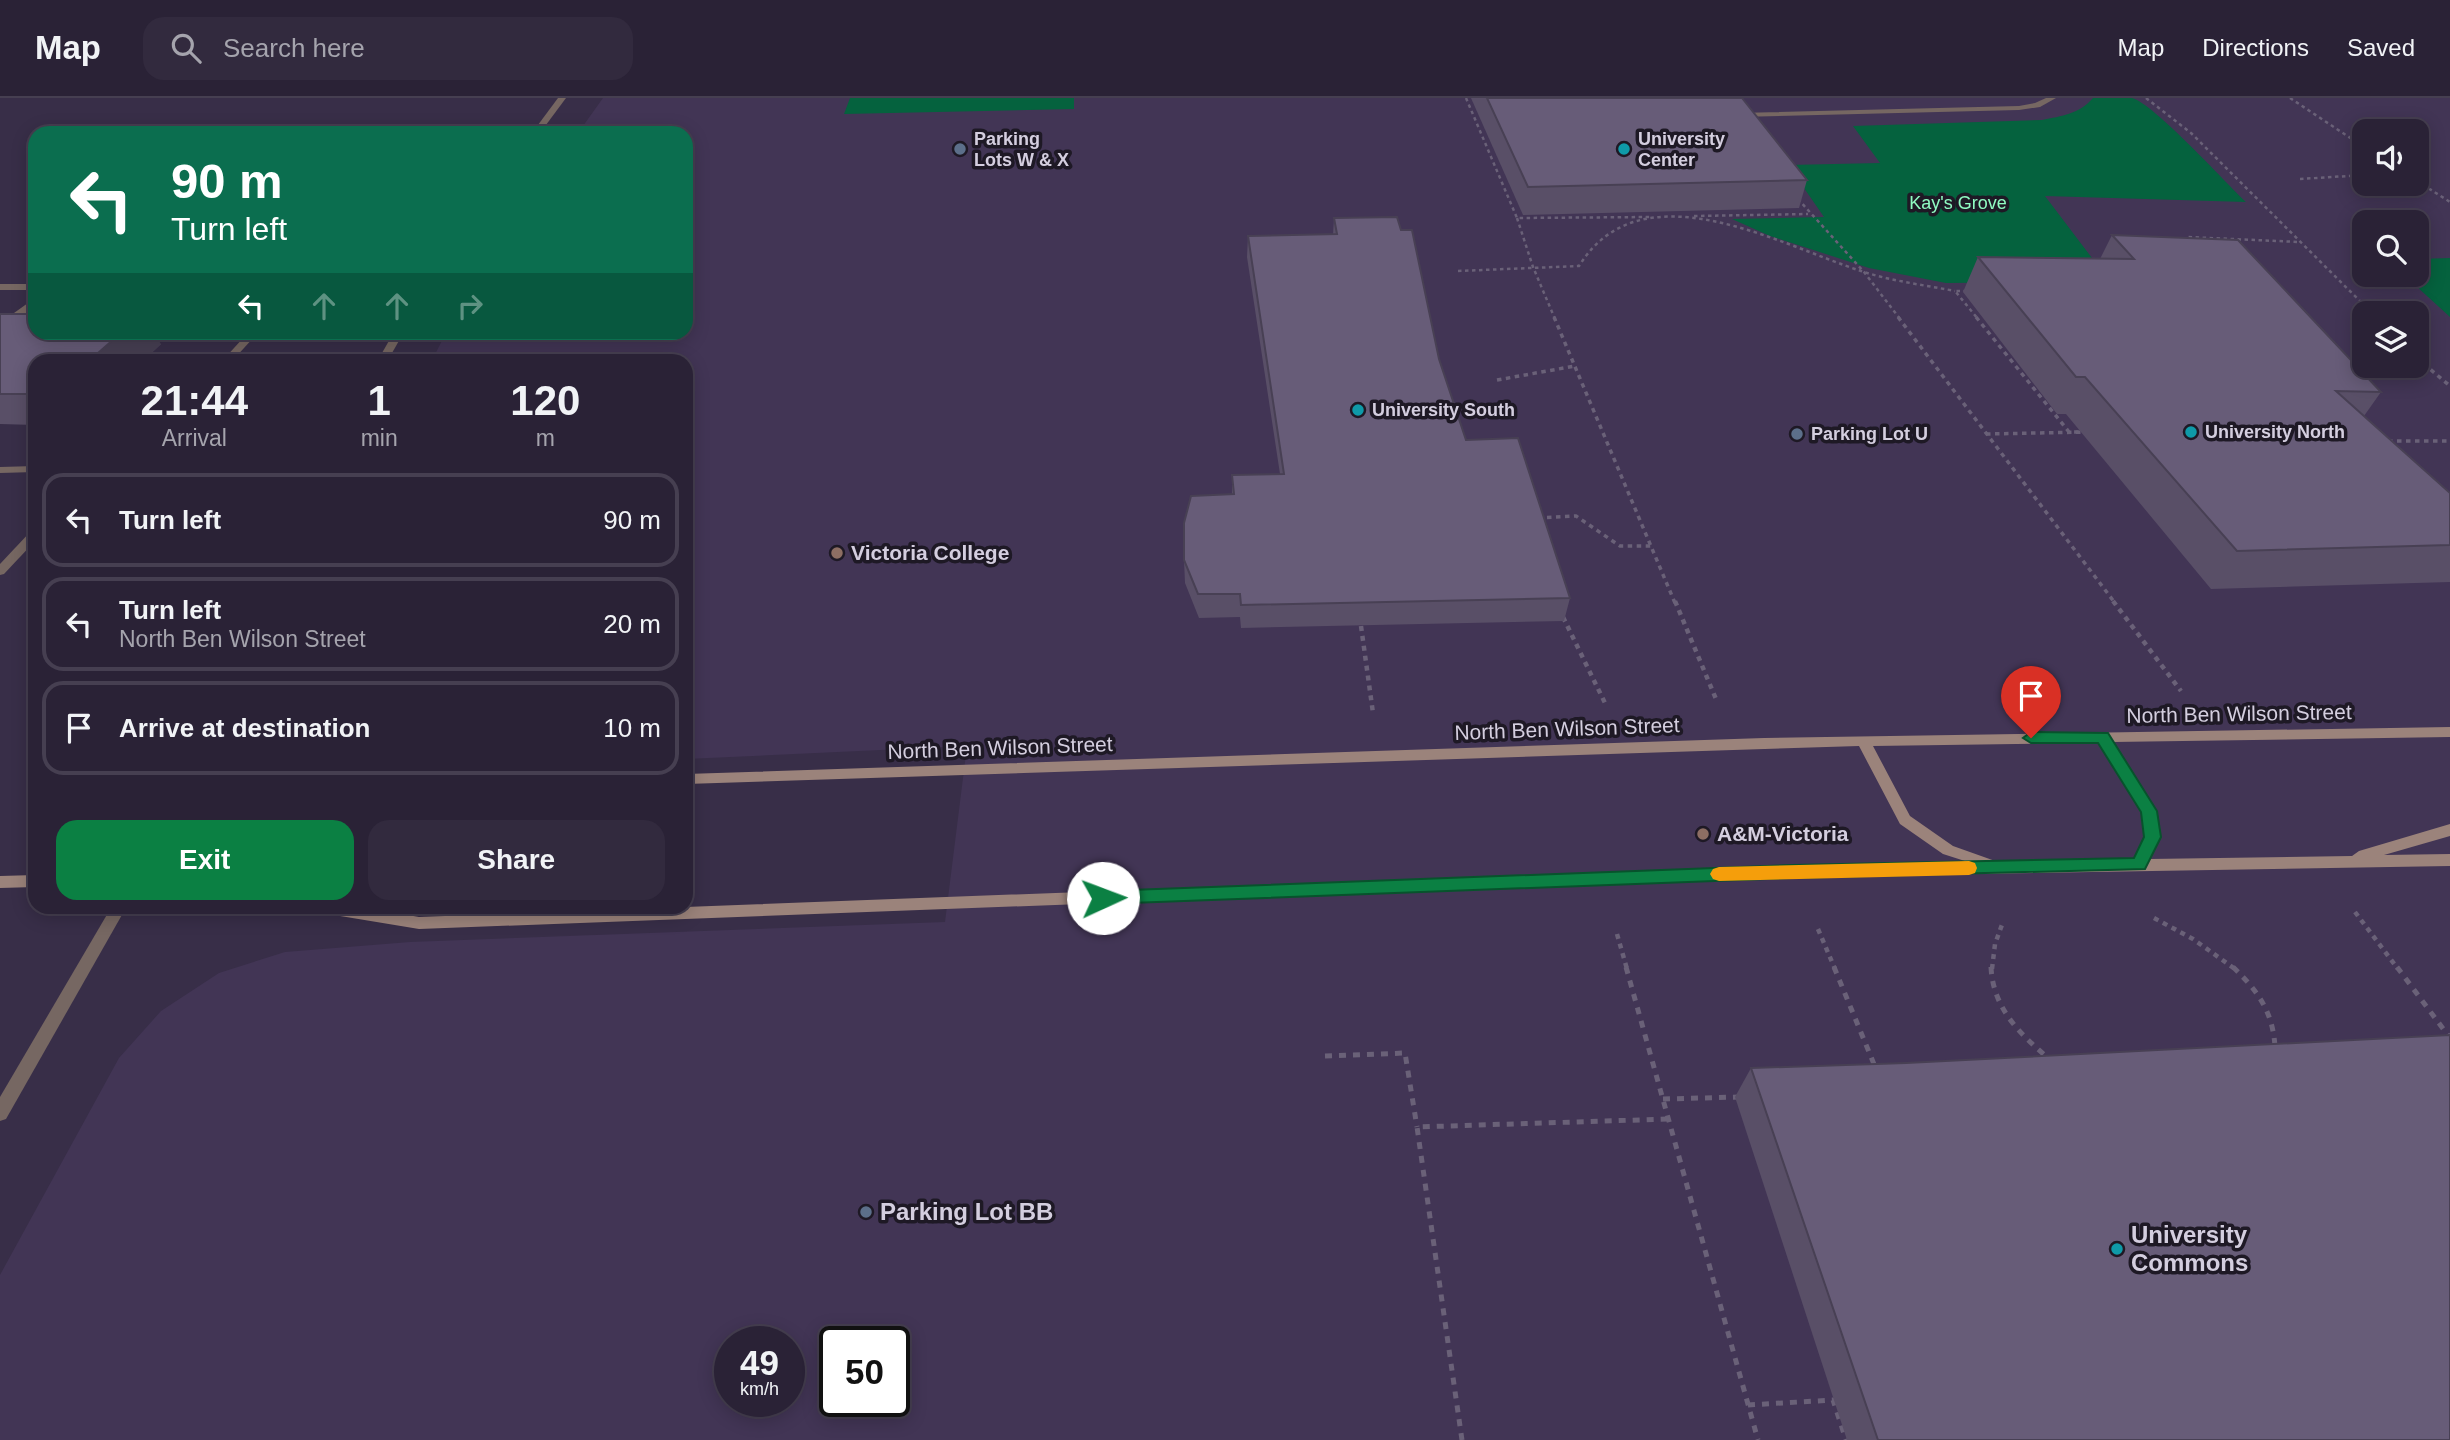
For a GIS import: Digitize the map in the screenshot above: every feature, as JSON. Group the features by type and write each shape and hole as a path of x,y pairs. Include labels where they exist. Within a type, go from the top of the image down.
{"main road":[{"name":"North Ben Wilson Street","path":"693,779 1863,741 2450,732"},
{"path":"2103,737 2149,811 2152,837 2139,864"},
{"path":"1863,741 1905,820 1948,850 2004,867"},
{"path":"2344,861 2450,830"},
{"path":"693,913 1793,871 2450,860"},
{"path":"0,882 28,881"},
{"path":"364,914 419,923 657,914"}],"street":[{"path":"541,126 562,98"},
{"path":"1738,115 2019,108 2038,105 2052,98"},
{"path":"0,287 28,287"},
{"path":"4,324 28,306"},
{"path":"4,324 22,323"},
{"path":"234,354 246,340"},
{"path":"0,470 28,469"},
{"path":"0,571 28,541"},
{"path":"0,1113 115,914"}],"path":[{"path":"1466,98 1517,218 1533,267 1716,699 1727,703"},
{"path":"2146,98 2191,133 2360,301"},
{"path":"2290,98 2352,139"},
{"path":"2300,178 2352,176"},
{"path":"2429,189 2450,202"},
{"path":"1658,208 1663,216"},
{"path":"1517,218 1808,214 1864,272 2183,695"},
{"path":"1458,271 1579,266 1587,248 1600,236 1622,225 1663,216 1714,220 1864,272 1955,291 1967,291"},
{"path":"2195,246 2188,237 2300,242"},
{"path":"1955,291 2069,432 2090,432 1986,434"},
{"path":"1497,380 1575,366"},
{"path":"2429,368 2450,386"},
{"path":"2385,441 2450,441"},
{"path":"1532,518 1576,516 1620,546 1651,546"},
{"path":"1560,608 1610,711"},
{"path":"1361,626 1374,718"},
{"path":"2355,912 2450,1038"},
{"path":"2154,918 2201,943 2248,982 2271,1014 2276,1042 2274,1052"},
{"path":"2003,922 1992,945 1990,977 2002,1012 2025,1040 2052,1062"},
{"path":"1818,929 1880,1080"},
{"path":"1616,934 1758,1440"},
{"path":"1325,1056 1405,1053 1462,1440"},
{"path":"1663,1099 1748,1097"},
{"path":"1417,1127 1669,1119"},
{"path":"1748,1405 1833,1400 1846,1440"}],"shaded area":[{"name":"A&M-Victoria","path":"603,98 2450,98 2450,1440 0,1440 0,1275 119,1058 161,1011 219,973 285,952 410,942 945,922 967,746 693,759 693,354 435,354 442,340 693,340 693,126 583,126"}],"green space":[{"path":"850,98 1074,98 1074,109 844,114"},
{"name":"Kay's Grove","path":"2093,98 2132,98 2142,103 2172,128 2246,202 2045,196 2095,262 2062,282 1946,283 1869,268 1770,236 1732,219 1824,217 1788,165 1880,163 1853,126 2042,120 2076,111"},
{"path":"2450,258 2450,317 2417,287 2429,287 2429,259"}],"building":[{"name":"University Center","path":"1487,98 1742,98 1807,180 1528,187"},
{"name":"University South","path":"1397,217 1401,230 1412,230 1439,359 1466,440 1518,438 1570,598 1241,605 1240,594 1198,594 1184,560 1184,523 1191,496 1234,494 1232,475 1284,474 1248,236 1337,234 1334,218"},
{"name":"University North","path":"2112,235 2238,240 2352,361 2352,378 2368,378 2381,392 2336,391 2450,493 2450,545 2237,551 2085,377 2076,377 1978,257 2134,259"},
{"path":"0,314 28,314 28,340 113,340 97,354 28,354 28,394 0,394"},
{"name":"University Commons","path":"2450,1035 2450,1440 1878,1440 1751,1068 1906,1063"}],"slow traffic":[{"path":"1719,874 1969,868"}],"place":[{"name":"Parking Lots W & X","path":"960,149"},
{"name":"University Center","path":"1624,149"},
{"name":"University South","path":"1358,410"},
{"name":"University North","path":"2191,432"},
{"name":"Parking Lot U","path":"1797,434"},
{"name":"Victoria College","path":"837,553"},
{"name":"A&M-Victoria","path":"1703,834"},
{"name":"Parking Lot BB","path":"866,1212"},
{"name":"University Commons","path":"2117,1249"}],"route":[{"path":"1103,898 1793,871 2139,864 2152,837 2149,811 2103,737 2031,738"}]}
